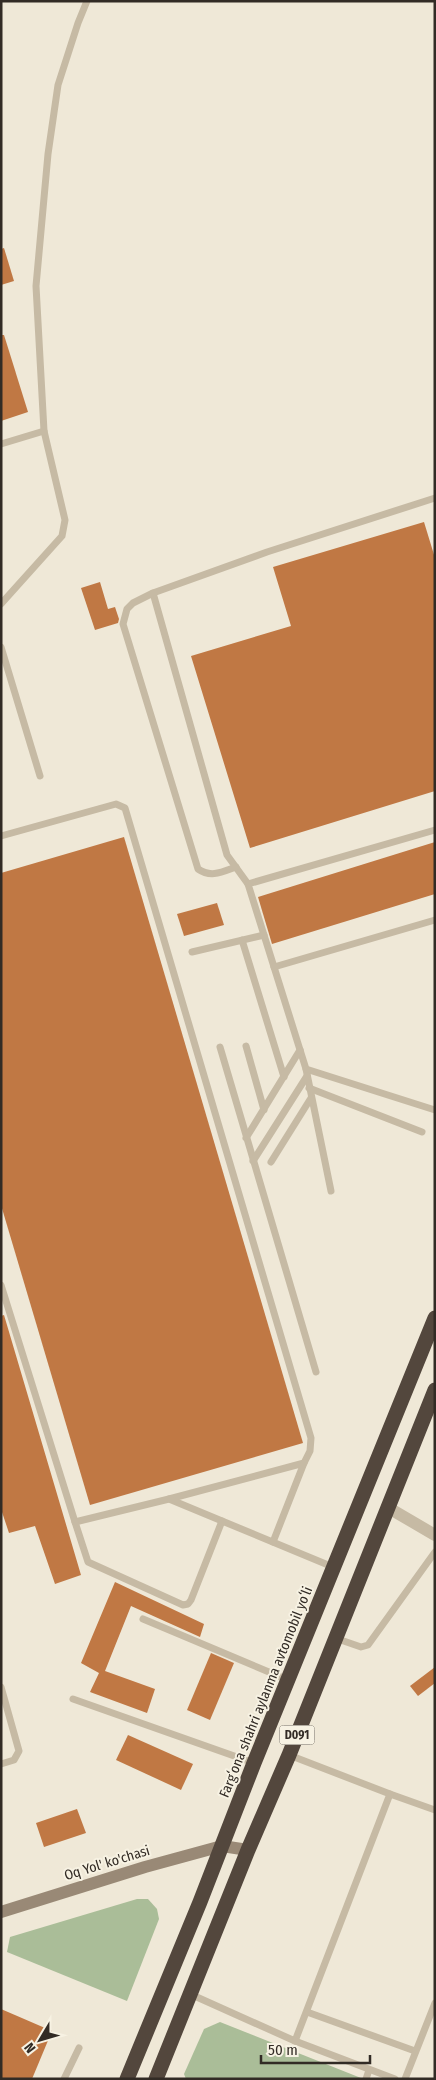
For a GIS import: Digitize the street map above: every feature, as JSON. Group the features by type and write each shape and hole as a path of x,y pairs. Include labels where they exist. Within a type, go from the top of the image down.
{"highway":[{"name":"Fargʻona shahri aylanma avtomobil yoʻli","path":"127,2079 435,1318"},
{"name":"D091","path":"156,2079 435,1390"}],"street":[{"path":"387,1507 435,1535"},
{"path":"222,1846 248,1850"},
{"name":"Oq Yol' ko'chasi","path":"1,1912 145,1867 222,1846"}],"lane":[{"path":"1,604 62,536 65,520 44,432 36,286 48,154 58,85 87,1"},
{"path":"1,444 44,432"},
{"path":"236,867 211,875 198,869 123,624 127,609 133,603 152,593 267,552 435,498"},
{"path":"152,593 227,855 248,884 300,1050 331,1191"},
{"path":"1,647 40,776"},
{"path":"1,836 116,804 125,808 311,1438 310,1451 273,1542"},
{"path":"248,884 435,830"},
{"path":"274,968 435,920"},
{"path":"192,952 264,934"},
{"path":"242,940 284,1077"},
{"path":"246,1046 264,1110"},
{"path":"220,1047 316,1372"},
{"path":"246,1138 300,1050"},
{"path":"306,1072 435,1110"},
{"path":"252,1160 306,1072"},
{"path":"309,1088 422,1132"},
{"path":"271,1162 311,1098"},
{"path":"1,1285 88,1562 183,1605 188,1604 222,1521"},
{"path":"75,1522 304,1463"},
{"path":"169,1499 333,1567"},
{"path":"335,1638 361,1647 368,1645 435,1552"},
{"path":"143,1619 288,1680"},
{"path":"1,1687 19,1751 14,1760 1,1764"},
{"path":"73,1699 254,1763"},
{"path":"289,1754 435,1810"},
{"path":"295,2041 390,1794"},
{"path":"190,1994 295,2041 395,2079"},
{"path":"406,2079 415,2051 435,2003"},
{"path":"306,2012 415,2051"},
{"path":"64,2079 79,2048"},
{"path":"366,2079 369,2070"}],"green space":[{"path":"137,1899 148,1899 157,1909 159,1919 127,2001 7,1952 10,1937"},
{"path":"220,2022 361,2078 186,2079 184,2074 204,2029"}],"building":[{"path":"4,248 14,281 1,285 1,249"},
{"path":"1,335 4,335 28,412 1,421"},
{"path":"424,522 435,558 435,791 250,848 191,656 291,626 273,567"},
{"path":"100,582 108,609 115,607 119,619 118,623 95,630 81,588"},
{"path":"124,837 303,1443 90,1505 1,1205 1,873"},
{"path":"435,842 435,894 272,944 258,897"},
{"path":"217,903 224,925 184,936 177,914"},
{"path":"4,1315 81,1575 55,1584 35,1526 9,1533 1,1509 1,1316"},
{"path":"115,1582 204,1624 200,1637 131,1606 105,1671 155,1689 147,1713 90,1692 99,1673 81,1663"},
{"path":"211,1653 234,1663 210,1720 187,1710"},
{"path":"435,1667 435,1683 418,1696 410,1686"},
{"path":"128,1735 193,1764 181,1790 116,1760"},
{"path":"77,1809 86,1833 44,1847 36,1823"},
{"path":"1,2009 52,2031 32,2079 1,2079"}]}
